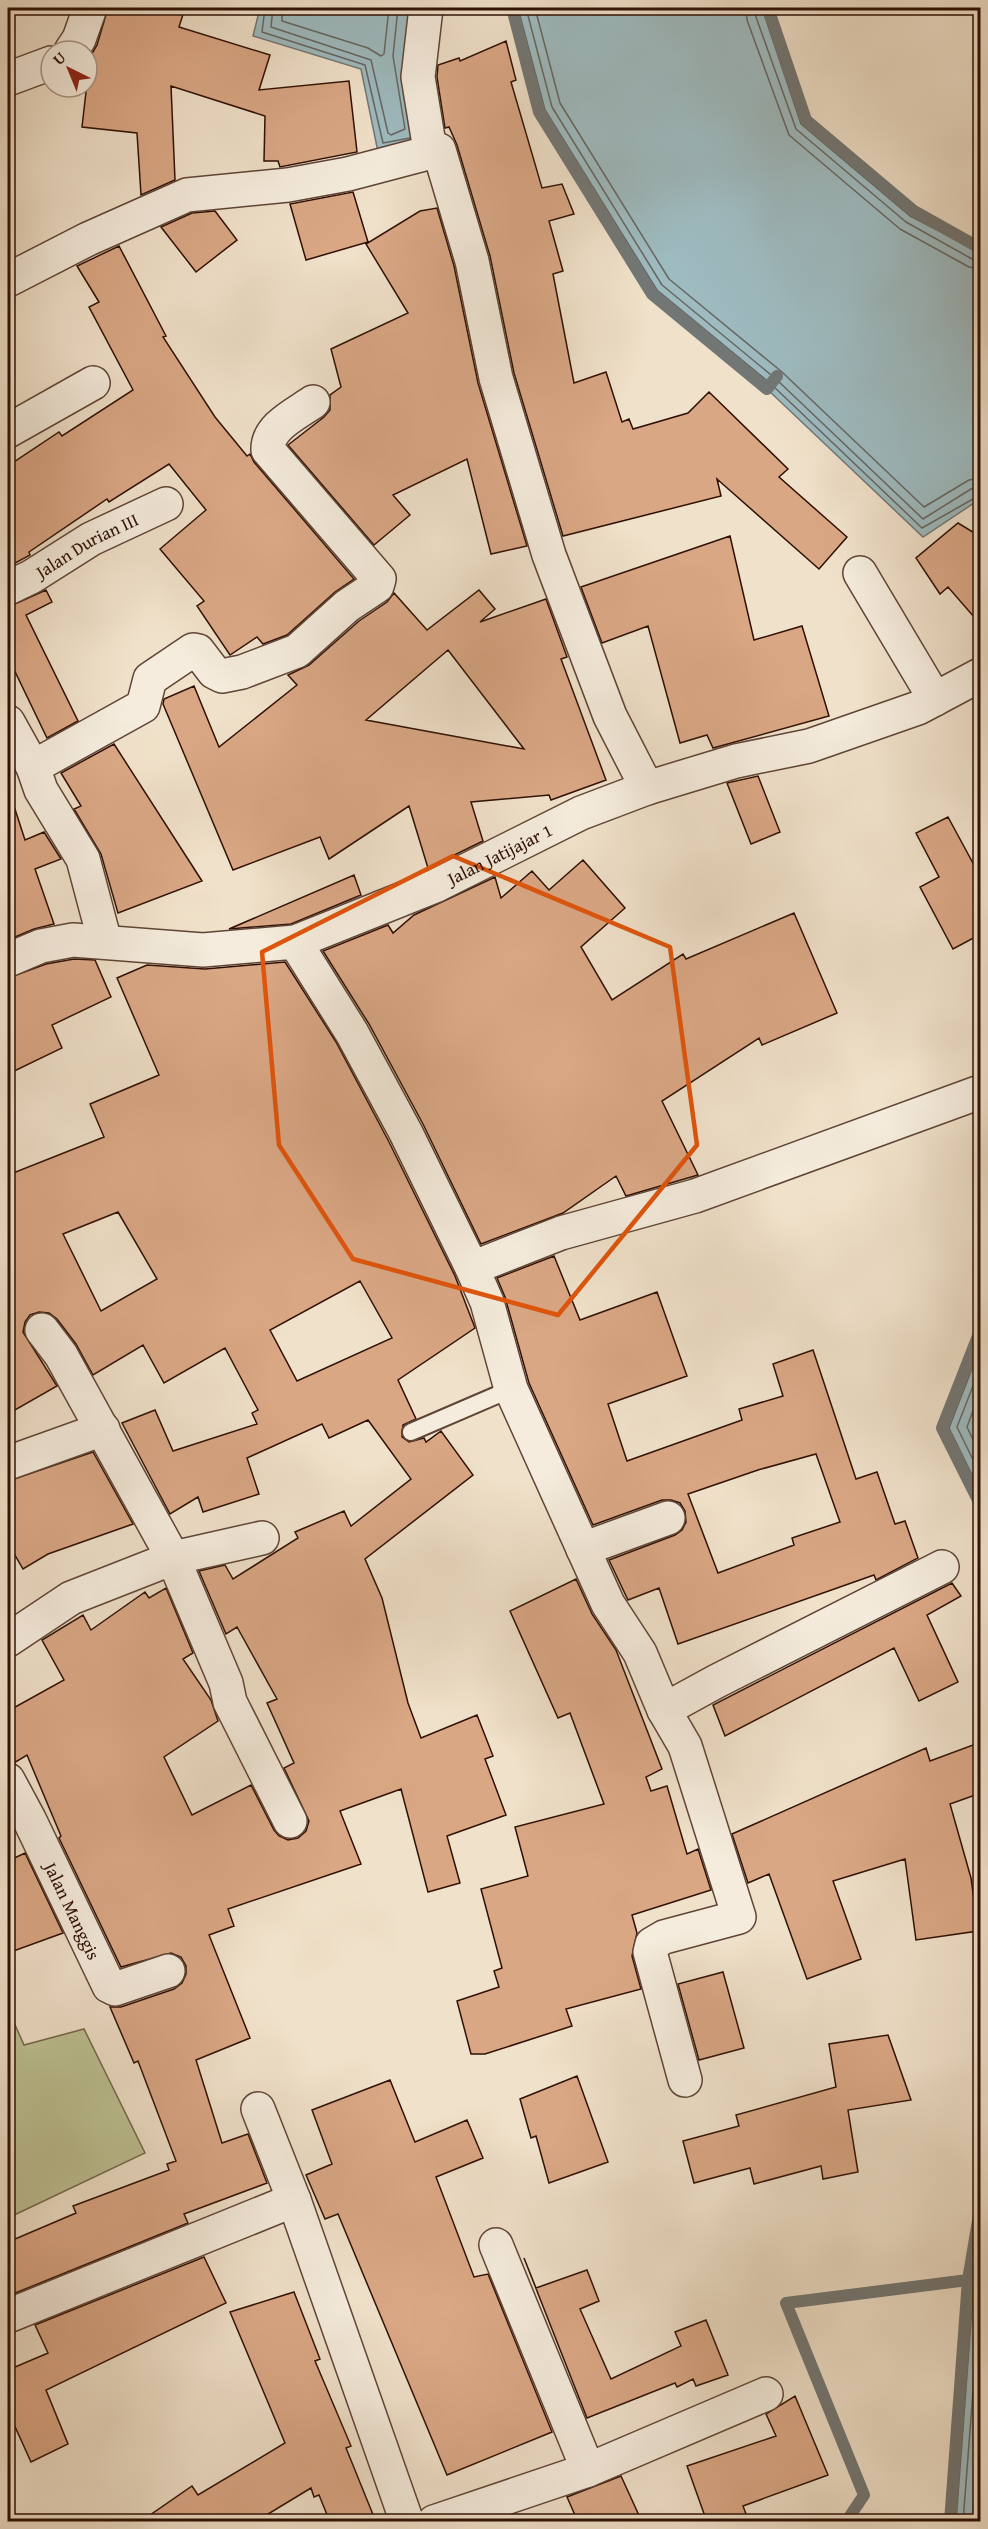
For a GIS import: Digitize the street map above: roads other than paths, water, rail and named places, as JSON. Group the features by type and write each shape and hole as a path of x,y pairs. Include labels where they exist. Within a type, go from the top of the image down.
{"street":[{"path":"79,39 90,8"},
{"path":"426,8 418,77 430,150"},
{"path":"8,79 39,67"},
{"path":"8,280 88,239 187,195 298,183 348,174 430,150 439,150 443,156 472,261 496,378 549,555 610,716 647,788"},
{"path":"8,431 93,383"},
{"path":"33,767 142,706 150,679 193,650 198,651 214,672 222,676 242,672 297,651 347,606 377,586 379,579 268,450 267,440 272,433 313,402"},
{"name":"Jalan Durian III","path":"8,588 31,577 91,539 166,504"},
{"path":"860,573 935,699"},
{"name":"Jalan Jatijajar 1","path":"8,960 41,946 73,940 203,950 295,942 435,885 580,813 647,788 736,761 809,746 918,708 981,675"},
{"path":"8,722 33,767 41,790 83,859 105,942"},
{"path":"295,942 357,1043 406,1133 472,1268 487,1302 510,1389 608,1604 640,1653 664,1710 685,1746 739,1917 664,1937 652,1944 650,1952 684,2080"},
{"path":"472,1268 561,1233 694,1196 981,1092"},
{"path":"42,1330 61,1355 104,1429 173,1558 226,1683 230,1702 290,1821"},
{"path":"8,1463 104,1429"},
{"path":"583,1549 668,1518"},
{"path":"8,1640 72,1598 173,1558 262,1538"},
{"path":"664,1710 727,1675 942,1567"},
{"name":"Jalan Manggis","path":"8,1780 110,1986 115,1989 168,1971"},
{"path":"258,2109 294,2200 407,2522"},
{"path":"8,2316 294,2200"},
{"path":"496,2245 588,2470"},
{"path":"434,2522 588,2470 766,2394"}],"lane":[{"path":"411,1432 510,1389"}],"water":[{"path":"260,8 412,8 421,141 378,152 361,69 253,36"},
{"path":"512,8 768,8 806,120 914,211 980,248 980,499 923,537 767,389 652,294 539,112"},
{"path":"980,1331 980,1504 942,1428"},
{"path":"980,2209 980,2521 950,2521 968,2280"}],"waterway":[{"path":"512,8 539,112 652,294 767,389 777,376"},
{"path":"768,8 806,120 914,211 980,248"},
{"path":"980,1331 942,1428 980,1504"},
{"path":"950,2522 968,2280 980,2209"},
{"path":"846,2522 864,2495 786,2303 968,2280"}]}
